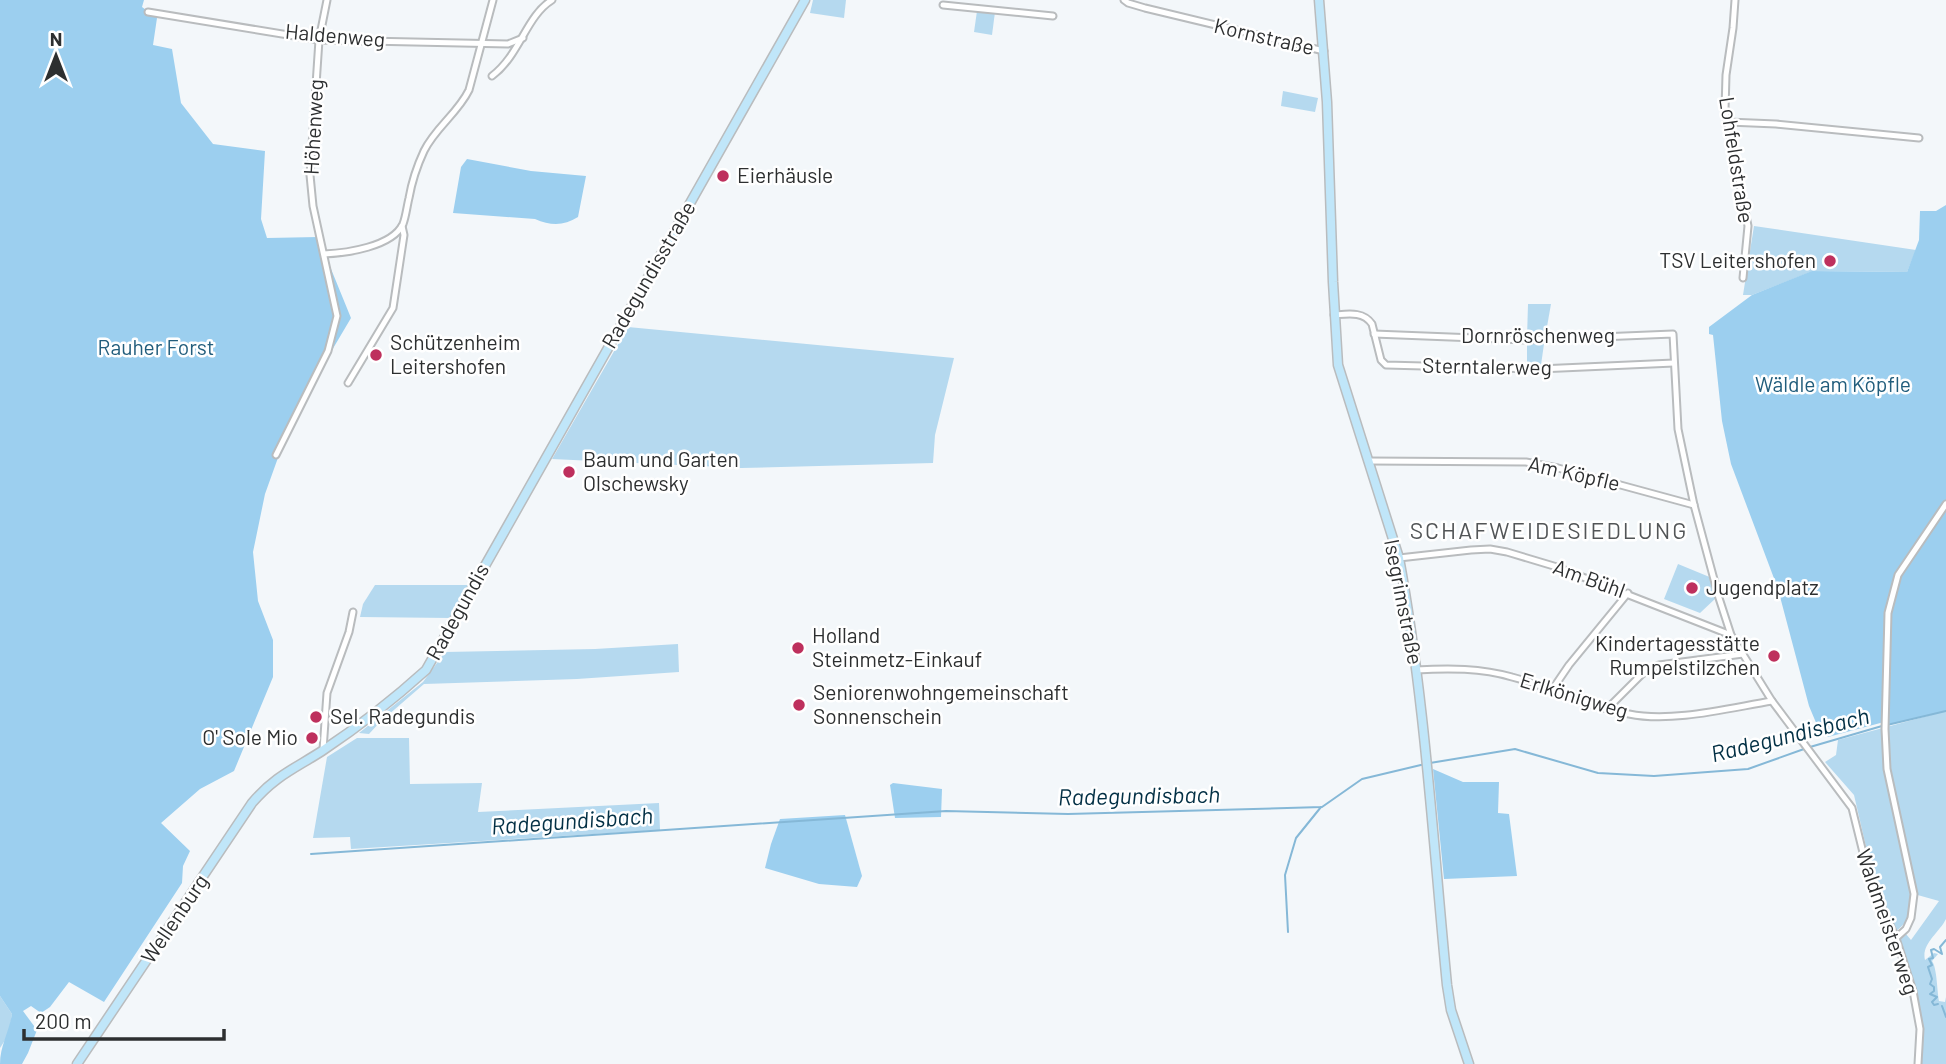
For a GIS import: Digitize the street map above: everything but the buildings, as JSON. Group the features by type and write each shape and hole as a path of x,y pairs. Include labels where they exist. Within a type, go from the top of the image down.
{"street":[{"name":"Höhenweg","path":"276,455 328,351 337,316 313,206 310,174 319,40 327,0"},
{"path":"348,383 393,308 404,235 402,226 413,177 424,150 441,125 463,102 469,90 493,0"},
{"path":"492,76 508,61 540,9 552,0"},
{"name":"Radegundisstraße","path":"534,477 805,0"},
{"path":"987,10 988,0"},
{"name":"Kornstraße","path":"1124,0 1145,8 1324,51"},
{"name":"Isegrimstraße","path":"1319,0 1328,102 1338,365 1399,558 1416,670 1451,1010 1469,1064"},
{"name":"Lohfeldstraße","path":"1735,0 1724,92 1748,226 1743,278"},
{"path":"943,5 1053,16"},
{"name":"Haldenweg","path":"148,12 319,40 508,44 523,38"},
{"path":"1728,122 1790,125 1919,138"},
{"path":"324,254 358,251 386,239 402,226"},
{"name":"Sterntalerweg","path":"1334,314 1365,317 1372,324 1381,360 1386,365 1539,369 1674,363"},
{"name":"Dornröschenweg","path":"1374,334 1527,340 1673,334 1674,363"},
{"name":"Waldmeisterweg","path":"1674,363 1676,412 1694,505 1731,635 1772,701 1852,808 1870,881 1896,938 1913,991 1920,1029 1918,1064"},
{"name":"Am Köpfle","path":"1368,461 1526,461 1694,505"},
{"name":"Radegundis","path":"277,777 323,750 426,670 534,477"},
{"path":"1896,938 1906,929 1914,894 1887,769 1885,726 1888,613 1898,575 1946,504"},
{"name":"Am Bühl","path":"1399,558 1490,549 1547,563 1731,635"},
{"path":"1552,690 1628,593"},
{"path":"323,750 327,693 349,632 353,612"},
{"path":"1608,708 1648,669 1659,665 1744,654"},
{"name":"Erlkönigweg","path":"1416,670 1469,669 1490,672 1637,715 1668,716 1772,701"},
{"name":"Wellenburg","path":"77,1064 252,803 277,777"}],"shaded area":[{"path":"813,0 846,0 844,18 810,13"},
{"path":"977,11 995,12 992,35 974,32"},
{"path":"1283,91 1318,98 1315,112 1281,106"},
{"name":"TSV Leitershofen","path":"1754,226 1916,250 1907,272 1813,271 1752,295 1743,295"},
{"path":"1528,304 1551,304 1545,338 1527,338"},
{"path":"628,327 954,358 935,435 933,463 741,468 552,459"},
{"path":"1527,344 1544,344 1541,365 1527,365"},
{"name":"Jugendplatz","path":"1678,564 1712,578 1717,597 1700,613 1664,599"},
{"path":"375,585 470,585 451,618 360,617 363,604"},
{"path":"678,644 679,672 577,679 424,684 369,734 359,733 423,682 445,652 595,649"},
{"path":"1946,711 1946,919 1924,954 1925,960 1934,953 1938,954 1932,961 1939,1001 1945,1002 1946,997 1946,1064 1921,1064 1920,1016 1900,939 1906,934 1911,940 1939,901 1914,894 1909,916 1895,932 1874,881 1854,795 1825,762 1836,755 1838,740"},
{"path":"357,738 409,738 410,784 482,783 478,812 659,803 660,830 351,849 350,837 313,838 327,757"},
{"path":"0,996 12,1014 9,1034 0,1048"}],"green space":[{"name":"Rauher Forst","path":"0,0 144,0 142,7 157,18 153,45 172,49 181,103 213,144 265,151 261,219 267,238 318,237 351,318 284,441 265,494 253,552 258,601 273,640 273,677 234,771 200,789 161,823 190,851 183,866 182,883 104,1002 69,982 50,1007 41,1013 31,1006 23,1011 37,1030 22,1064 0,1064 12,1014 0,996"},
{"path":"467,159 531,171 586,176 578,217 557,224 535,219 453,213 461,167"},
{"name":"Wäldle am Köpfle","path":"1946,205 1946,711 1891,724 1884,722 1828,737 1817,725 1809,706 1778,589 1731,464 1722,421 1713,335 1709,334 1709,327 1752,295 1812,271 1907,272 1919,240 1920,211 1936,211"},
{"path":"1433,769 1463,782 1499,782 1498,813 1509,814 1517,876 1444,879"},
{"path":"893,783 942,789 941,817 895,818 890,785"},
{"path":"845,815 862,876 857,887 819,884 765,868 780,819"}],"waterway":[{"name":"Radegundisbach","path":"1887,725 1946,711"},
{"name":"Radegundisbach","path":"1810,747 1882,726"},
{"name":"Radegundisbach","path":"1430,763 1515,749 1598,773 1654,776 1748,769 1804,749"},
{"name":"Radegundisbach","path":"311,854 946,811 1068,814 1322,807 1362,779 1425,764"},
{"path":"1288,932 1285,875 1296,838 1321,807"},
{"path":"1938,1004 1934,1005 1932,1002 1937,997 1930,994 1934,987 1930,984 1932,979 1928,967 1932,965 1929,959 1933,958 1931,950 1942,954 1940,947 1946,940"},
{"path":"1942,1006 1946,1017"}],"place":[{"name":"Eierhäusle","path":"723,176"},
{"name":"TSV Leitershofen","path":"1830,261"},
{"name":"Schützenheim Leitershofen","path":"376,355"},
{"name":"Baum und Garten Olschewsky","path":"569,472"},
{"name":"Jugendplatz","path":"1692,588"},
{"name":"Holland Steinmetz-Einkauf","path":"798,648"},
{"name":"Kindertagesstätte Rumpelstilzchen","path":"1774,656"},
{"name":"Seniorenwohngemeinschaft Sonnenschein","path":"799,705"},
{"name":"Sel. Radegundis","path":"316,717"},
{"name":"O' Sole Mio","path":"312,738"}],"district":[{"name":"SCHAFWEIDESIEDLUNG","path":"1549,531"}]}
